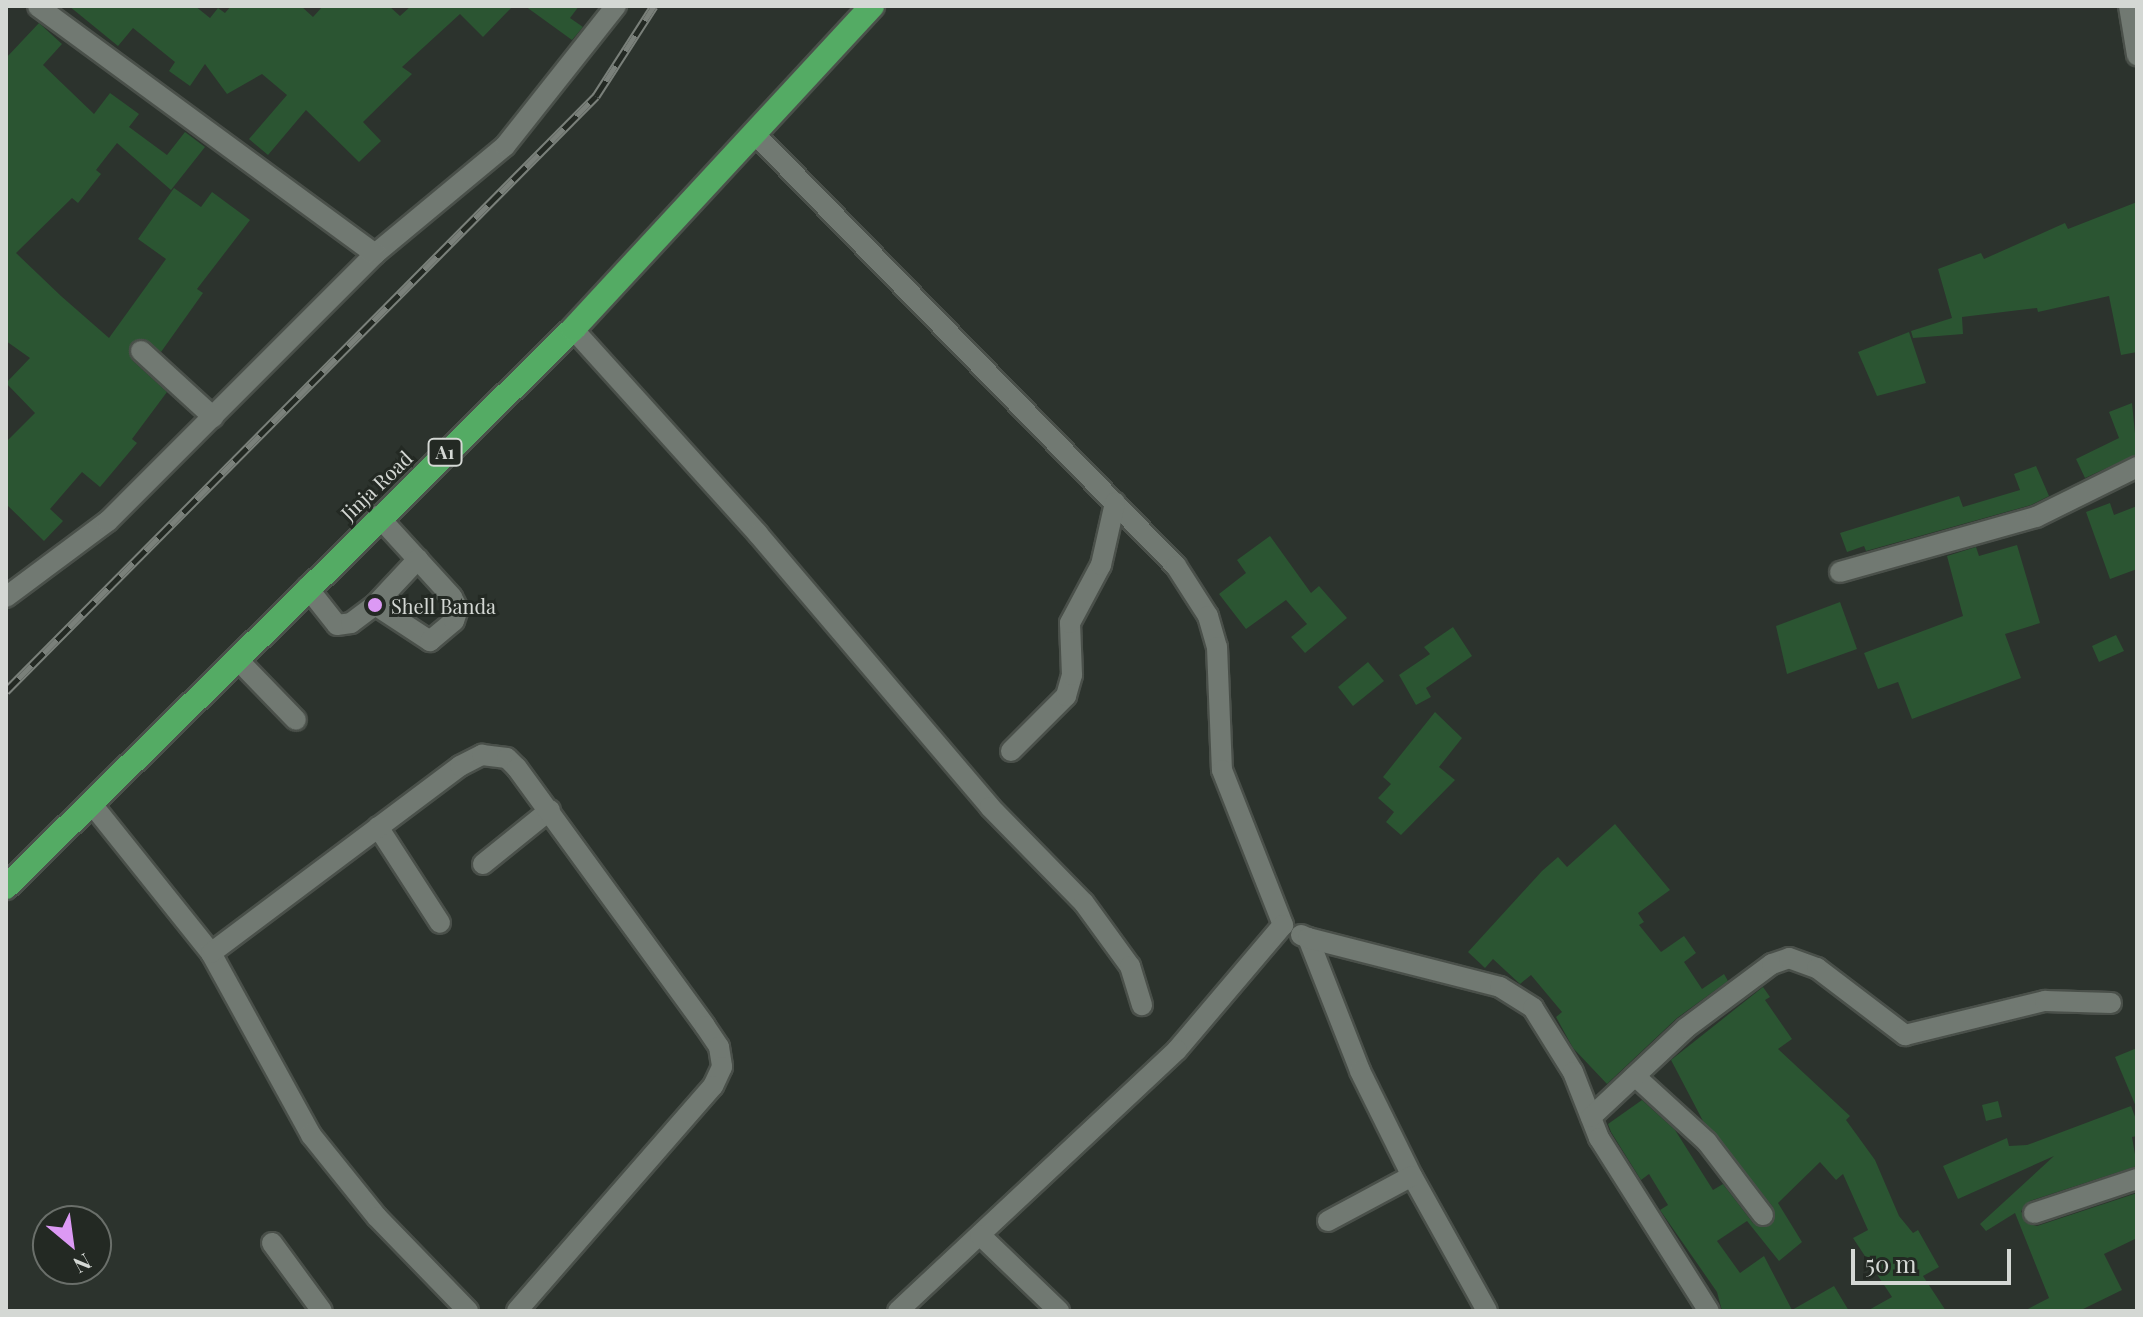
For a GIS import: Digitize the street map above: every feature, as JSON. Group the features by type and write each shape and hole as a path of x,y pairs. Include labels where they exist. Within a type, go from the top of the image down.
{"highway":[{"name":"Jinja Road","path":"6,887 378,516 573,329 872,6"}],"street":[{"path":"38,6 375,254"},
{"path":"6,597 108,521 375,254 505,146 616,6"},
{"path":"2129,6 2137,55"},
{"path":"755,134 1176,566 1208,616 1217,647 1222,770 1283,925 1308,938 1513,992 1550,1034 1573,1072 1591,1117 1629,1188 1709,1311"},
{"path":"573,329 758,534 990,807 1084,903 1130,966 1142,1005"},
{"path":"141,351 213,417"},
{"path":"1840,572 2036,517 2137,467"},
{"path":"1011,751 1066,696 1072,675 1070,623 1101,565 1115,503"},
{"path":"375,605 423,640 436,638 454,621 458,609 452,597 378,516"},
{"path":"307,587 337,625 351,623 375,605 418,559"},
{"path":"236,658 296,720"},
{"path":"211,953 378,827 482,755 507,758 550,810 705,1026 719,1047 722,1067 713,1086 517,1311"},
{"path":"91,803 211,953 311,1135 377,1217 468,1311"},
{"path":"483,864 550,810"},
{"path":"378,827 440,923"},
{"path":"898,1311 1177,1050 1283,925"},
{"path":"1308,938 1360,1071 1412,1176 1487,1311"},
{"path":"1591,1117 1746,982 1789,958 1817,968 1905,1035 2045,1001 2111,1003"},
{"path":"1635,1076 1707,1142 1763,1215"},
{"path":"1328,1221 1412,1176"},
{"path":"2034,1213 2137,1179"},
{"path":"980,1235 1059,1311"},
{"path":"272,1243 322,1311"}],"building":[{"path":"69,6 195,6 210,18 218,8 225,13 231,6 301,6 313,17 323,6 389,6 400,16 411,6 513,6 483,37 460,14 402,67 412,74 363,122 381,141 359,162 306,110 268,155 249,139 287,95 262,74 227,94 205,64 190,86 169,71 175,62 133,28 118,46"},
{"path":"525,6 579,6 570,18 583,27 572,40"},
{"path":"39,23 62,44 43,65 94,114 110,93 139,114 129,127 167,155 185,132 205,147 171,190 117,143 96,170 101,174 78,203 72,198 16,253 61,296 109,338 166,259 138,239 174,188 201,207 212,192 250,220 197,289 203,293 161,352 145,339 131,343 132,360 167,392 132,439 137,443 100,487 82,472 50,509 63,521 44,541 6,504 6,442 35,413 6,383 30,358 6,341 6,58"},
{"path":"2137,202 2137,352 2121,355 2109,296 2038,312 2037,308 1962,317 1963,334 1913,338 1911,331 1952,318 1938,269 1981,253 1984,259 2065,223 2068,229"},
{"path":"1909,332 1926,383 1877,396 1858,352"},
{"path":"2132,403 2137,454 2085,478 2076,459 2119,438 2109,412"},
{"path":"2036,466 2049,496 2031,505 1866,551 1864,546 1847,552 1840,533 1959,496 1963,507 2020,490 2014,474"},
{"path":"2110,503 2114,515 2137,506 2137,569 2110,579 2086,512"},
{"path":"1270,536 1311,593 1319,586 1347,618 1305,653 1291,637 1307,624 1286,600 1246,629 1219,594 1246,573 1237,560"},
{"path":"2017,545 2040,623 2005,634 2021,678 1912,719 1898,682 1878,689 1864,653 1963,616 1947,556 1976,547 1979,556"},
{"path":"1840,602 1857,649 1787,674 1776,626"},
{"path":"1453,627 1472,656 1426,688 1431,697 1416,705 1399,675 1430,654 1424,647"},
{"path":"2116,635 2124,651 2099,662 2092,646"},
{"path":"1368,662 1384,681 1353,706 1338,687"},
{"path":"1435,712 1462,738 1439,767 1455,780 1401,835 1386,822 1394,812 1378,798 1391,784 1383,777"},
{"path":"1615,824 1670,890 1638,913 1644,922 1639,925 1661,952 1684,936 1696,953 1684,962 1702,989 1724,974 1728,981 1677,1018 1607,1084 1573,1048 1556,1017 1562,1012 1531,975 1520,984 1493,959 1485,968 1468,952 1558,857 1567,867"},
{"path":"1763,987 1770,997 1765,1000 1792,1039 1778,1049 1850,1116 1846,1120 1875,1160 1899,1216 1913,1233 1918,1230 1939,1267 1923,1276 1946,1311 1867,1311 1892,1297 1853,1238 1868,1230 1843,1174 1836,1180 1820,1162 1778,1203 1802,1242 1779,1261 1747,1221 1717,1241 1740,1273 1764,1256 1792,1310 1834,1286 1849,1311 1722,1311 1717,1292 1660,1210 1668,1205 1649,1174 1641,1180 1611,1132 1608,1124 1642,1100 1675,1130 1713,1190 1723,1184 1753,1223 1771,1225 1773,1207 1703,1121 1671,1060"},
{"path":"2137,1048 2137,1109 2115,1057"},
{"path":"1998,1101 2002,1117 1986,1121 1982,1105"},
{"path":"2131,1106 2137,1122 2137,1136 2132,1137 2137,1166 2030,1201 2021,1211 2026,1223 2037,1226 2137,1193 2137,1238 2104,1254 2122,1290 2079,1311 2024,1311 2049,1298 2015,1213 1986,1231 1980,1224 2054,1156 1958,1199 1943,1166 2007,1138 2009,1146 2027,1145"}],"railway":[{"path":"6,691 596,96 654,6"}],"place":[{"name":"Shell Banda","path":"375,605"}]}
